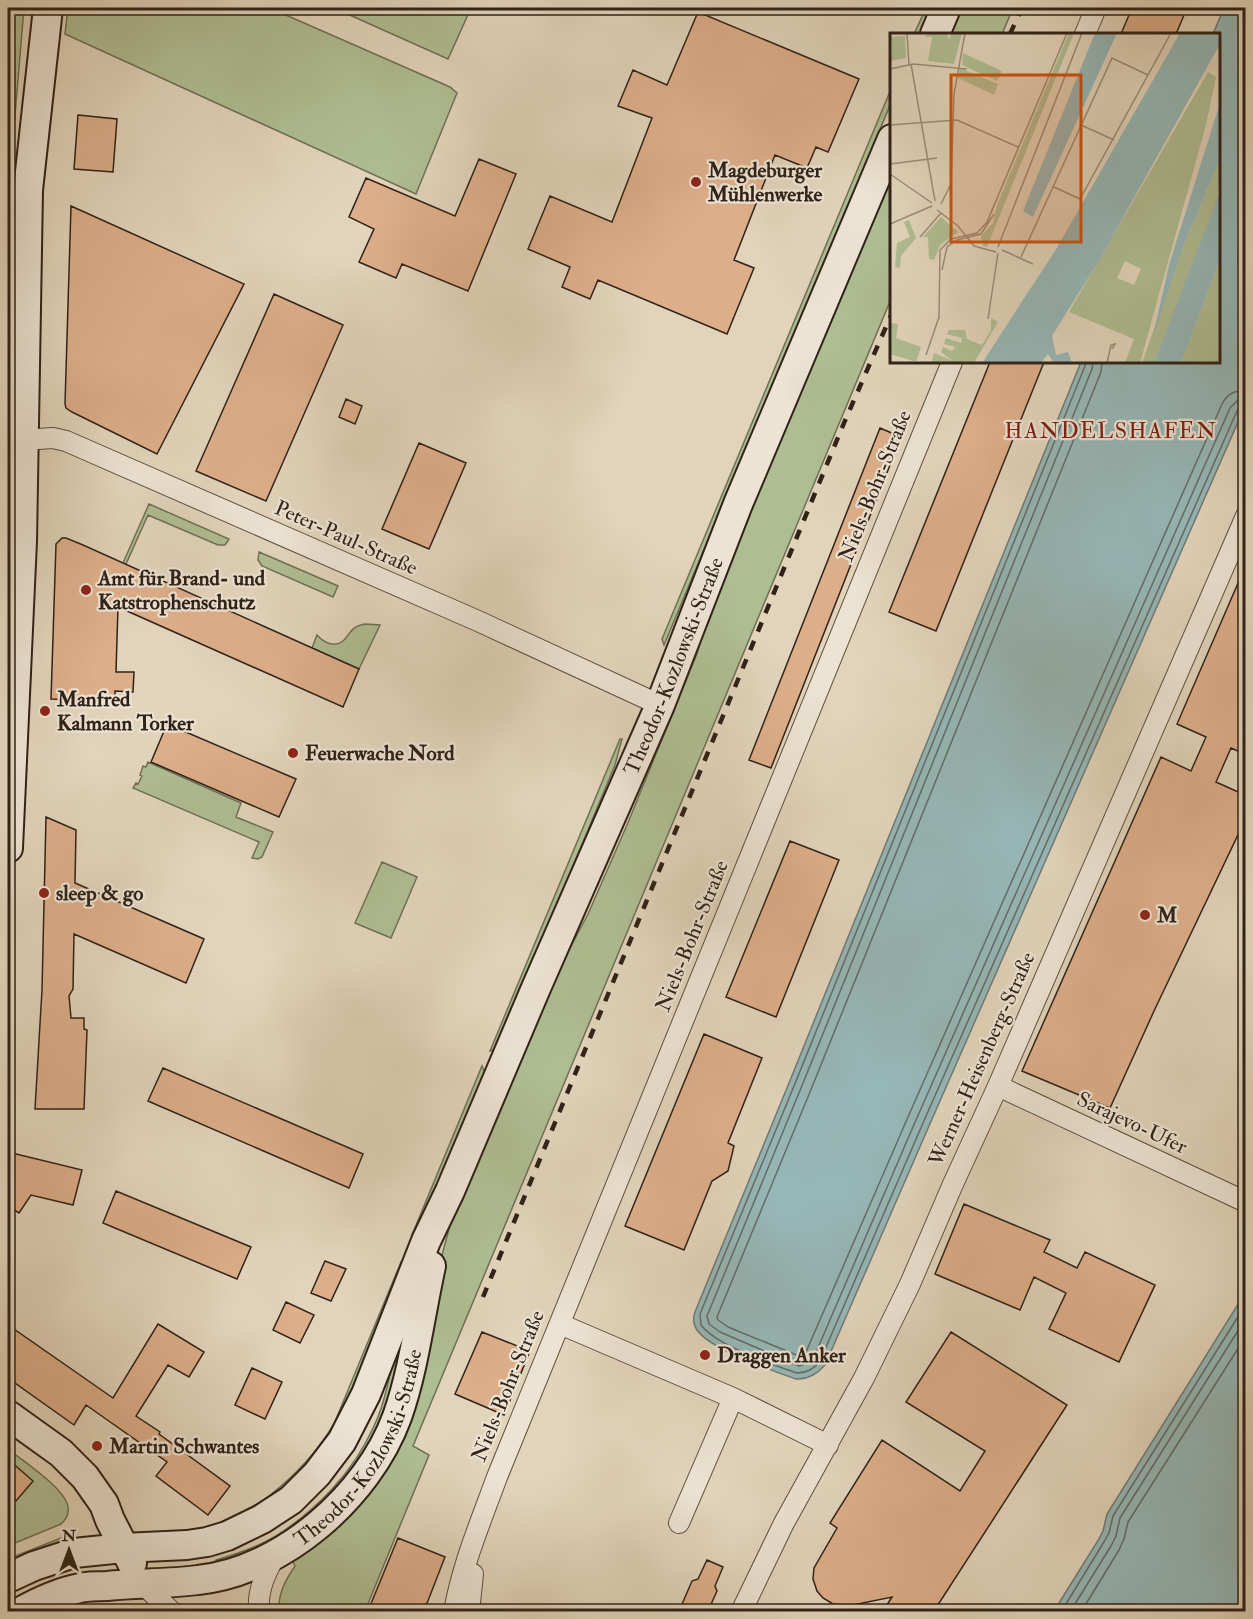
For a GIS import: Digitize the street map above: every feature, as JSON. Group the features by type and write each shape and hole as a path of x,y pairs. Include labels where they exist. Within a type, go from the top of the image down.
{"main road":[{"path":"8,848 22,541 16,440 28,190 48,8"},
{"path":"935,33 946,8"},
{"name":"Theodor-Kozlowski-Straße","path":"8,1578 64,1555 123,1548 187,1545 227,1536 248,1527 291,1500 317,1474 342,1441 379,1364 426,1241 450,1191 660,705 738,504 890,141"},
{"name":"Theodor-Kozlowski-Straße","path":"20,1611 59,1594 81,1588 215,1578 277,1553 314,1528 336,1508 368,1470 390,1433 401,1404 409,1376 432,1261 450,1191"},
{"path":"8,1415 61,1453 85,1477 104,1504 123,1548 143,1584"}],"street":[{"path":"1085,33 1096,8"},
{"name":"Niels-Bohr-Straße","path":"454,1611 465,1564 497,1477 952,363"},
{"name":"Peter-Paul-Straße","path":"16,440 53,438 66,441 478,621 660,705"},
{"name":"Werner-Heisenberg-Straße","path":"741,1611 784,1523 878,1350 910,1284 1245,516"},
{"name":"Sarajevo-Ufer","path":"998,1086 1245,1202"},
{"path":"560,1324 733,1398 828,1444"},
{"path":"680,1523 733,1398"},
{"name":"Niels-Bohr-Straße","path":"469,1611 478,1530"},
{"path":"259,1611 259,1595 263,1581 277,1553"},
{"path":"143,1584 172,1611"}],"green space":[{"path":"8,8 24,8 8,199"},
{"path":"68,8 270,8 450,87 457,93 416,194 65,34"},
{"path":"334,8 471,8 448,59"},
{"path":"926,8 931,8 920,33 914,33"},
{"path":"958,8 1013,8 1002,33 947,33"},
{"path":"890,91 890,105 664,645 662,639"},
{"path":"890,169 890,301 413,1446 429,1455 365,1611 279,1612 283,1588 295,1566 291,1558 350,1510 441,1259 450,1225 462,1194 552,982 588,914 627,825 696,656 717,589"},
{"path":"149,504 229,539 225,545 218,545 148,515 126,564 123,563"},
{"path":"259,552 338,586 333,597 262,566 258,560"},
{"path":"365,624 380,625 359,669 312,648 317,635 325,642 336,644 343,641 354,628"},
{"path":"620,739 622,739 615,765 497,1049 490,1051"},
{"path":"148,762 241,803 236,817 273,832 262,857 252,858 259,842 133,788 142,776 140,775 143,766 146,767"},
{"path":"382,862 417,877 391,938 355,923"},
{"path":"482,1066 486,1075 420,1233 412,1235"},
{"path":"401,1262 404,1268 348,1402 328,1441 278,1496 225,1522 269,1496 297,1472 334,1424"},
{"path":"396,1356 400,1358 390,1399 369,1444 362,1457 329,1498 279,1539 217,1566 216,1560 262,1544 276,1536 306,1514 333,1488 366,1443 382,1407"},
{"path":"8,1449 33,1467 60,1492 68,1510 67,1517 61,1524 8,1546"},
{"path":"61,1538 65,1539 8,1565 8,1559"}],"water":[{"path":"1224,8 1245,8 1245,406 825,1365 812,1376 796,1379 742,1359 714,1345 697,1330 694,1321 695,1312 1081,363 1220,363 1220,33 1213,33"},
{"path":"1245,1293 1245,1611 1054,1611 1099,1539 1107,1514"}],"building":[{"path":"1132,8 1187,8 1176,33 1121,33"},
{"name":"Magdeburger Mühlenwerke","path":"698,12 859,79 828,152 816,147 807,168 775,155 734,260 754,268 727,334 598,280 590,299 562,287 570,267 528,249 550,196 612,222 652,118 618,106 633,70 667,85"},
{"path":"78,115 117,119 113,172 74,169"},
{"path":"479,159 516,174 468,291 402,264 396,278 359,262 374,229 349,217 366,178 455,216"},
{"path":"71,206 244,284 157,454 66,408"},
{"path":"274,294 343,325 266,501 196,471"},
{"path":"990,363 1044,363 936,631 889,612"},
{"path":"346,399 362,406 355,424 339,417"},
{"path":"880,428 901,437 771,768 749,760"},
{"path":"419,443 466,463 429,549 382,529"},
{"path":"62,538 83,545 359,669 343,707 118,607 116,672 134,672 133,692 115,691 115,701 51,699 56,544"},
{"name":"M","path":"1245,567 1245,754 1231,748 1216,782 1245,795 1245,820 1110,1108 1022,1071 1161,757 1191,771 1206,737 1177,724"},
{"path":"167,724 296,779 279,817 151,762"},
{"path":"46,817 76,830 75,883 204,939 186,983 74,934 73,989 69,996 71,1018 84,1018 84,1029 87,1030 84,1109 35,1109 42,990"},
{"path":"790,841 839,860 776,1017 726,997"},
{"path":"704,1034 762,1058 728,1143 734,1146 728,1171 712,1181 684,1250 625,1226"},
{"path":"163,1068 363,1154 349,1188 148,1101"},
{"path":"12,1153 82,1170 73,1205 31,1195 19,1213 8,1206 8,1160"},
{"path":"116,1191 251,1247 237,1279 103,1223"},
{"path":"964,1204 1050,1240 1044,1252 1077,1268 1085,1252 1155,1285 1119,1362 1049,1329 1066,1293 1034,1277 1020,1310 935,1274"},
{"path":"325,1261 346,1269 331,1301 311,1293"},
{"path":"286,1302 314,1315 300,1343 273,1330"},
{"path":"158,1324 204,1352 189,1377 168,1365 136,1416 230,1486 208,1515 156,1476 167,1462 86,1405 74,1425 8,1378 8,1325 113,1398"},
{"path":"482,1332 530,1351 504,1415 455,1394"},
{"path":"951,1332 1067,1405 934,1611 883,1611 892,1597 848,1606 833,1604 817,1591 813,1579 814,1568 837,1528 830,1523 882,1440 960,1491 985,1451 906,1402"},
{"path":"252,1368 282,1382 265,1419 235,1405"},
{"path":"8,1459 33,1481 16,1501 8,1493"},
{"path":"398,1538 445,1557 424,1611 368,1611"},
{"path":"707,1560 723,1567 715,1586 717,1591 708,1611 679,1611 692,1581 698,1579"}],"railway":[{"path":"1010,33 1022,8"},
{"path":"483,1297 844,423 890,318"}],"place":[{"name":"Magdeburger Mühlenwerke","path":"696,182"},
{"name":"Amt für Brand- und Katstrophenschutz","path":"86,590"},
{"name":"Manfred Kalmann Torker","path":"45,711"},
{"name":"Feuerwache Nord","path":"293,753"},
{"name":"sleep & go","path":"44,893"},
{"name":"M","path":"1145,915"},
{"name":"Draggen Anker","path":"705,1355"},
{"name":"Martin Schwantes","path":"97,1446"}],"district":[{"name":"HANDELSHAFEN","path":"1111,431"}]}
